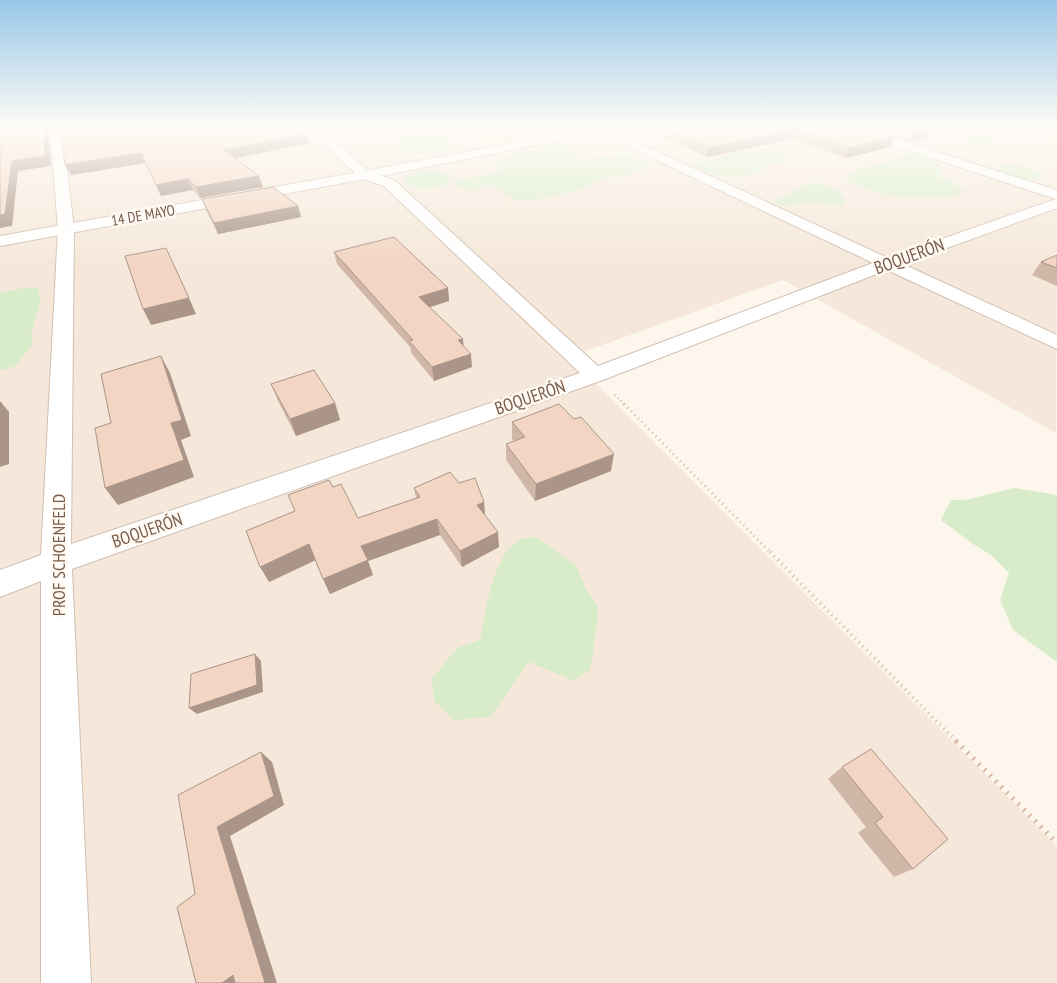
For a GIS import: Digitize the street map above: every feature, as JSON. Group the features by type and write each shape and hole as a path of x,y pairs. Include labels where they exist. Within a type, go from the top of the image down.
{"street":[{"name":"PROF SCHOENFELD","path":"61,174 66,229 56,562 66,983"},
{"path":"387,174 595,375"},
{"path":"365,175 389,177 403,174"},
{"path":"698,174 1057,343"},
{"path":"992,174 1057,195"},
{"name":"14 DE MAYO","path":"0,241 365,175"},
{"name":"BOQUERÓN","path":"0,584 56,562 595,375 887,264 1057,203"}],"path":[{"path":"595,375 1057,842"}],"shaded area":[{"path":"0,174 1057,174 1056,433 783,280 569,357 1057,846 1057,983 0,983"}],"green space":[{"path":"412,174 448,174 454,176 445,185 430,189 404,184 405,179"},
{"path":"628,174 601,178 594,183 560,195 525,200 513,198 489,184 474,191 457,187 455,181 490,175"},
{"path":"712,174 754,174 747,176"},
{"path":"848,174 939,174 937,176 950,181 965,192 951,197 898,197 867,189 847,180"},
{"path":"1005,174 1043,174 1042,178 1025,180"},
{"path":"817,183 834,188 845,202 832,205 805,202 785,206 774,202 806,184"},
{"path":"23,288 38,288 41,299 31,334 33,343 16,366 0,371 0,293"},
{"path":"1015,488 1057,495 1057,662 1013,630 1000,600 1009,573 991,555 941,520 951,500 965,500"},
{"path":"537,537 576,566 586,589 597,605 598,619 590,670 574,681 529,662 490,717 455,720 434,701 432,679 457,648 480,640 492,584 503,556 511,546 521,539"}],"building":[{"path":"0,174 10,174 5,214 0,215"},
{"path":"151,174 256,174 259,176 196,187 188,179 156,185"},
{"path":"273,187 298,206 214,223 202,199"},
{"path":"394,237 448,288 419,297 463,339 458,340 471,354 432,367 409,341 413,340 334,252"},
{"path":"166,248 189,298 143,309 125,256"},
{"path":"1057,255 1057,268 1041,262"},
{"path":"161,356 182,420 171,423 184,460 105,488 95,428 111,423 101,374"},
{"path":"314,370 335,403 290,419 271,384"},
{"path":"559,404 574,419 581,417 614,454 536,484 506,444 525,437 512,422"},
{"path":"450,472 459,483 475,478 484,502 477,505 498,532 460,551 437,519 361,546 368,560 323,579 309,544 260,567 246,531 295,511 288,495 329,480 333,487 341,484 358,518 420,497 414,488"},
{"path":"255,654 257,685 189,708 191,674"},
{"path":"871,749 948,839 913,869 875,823 883,817 842,767"},
{"path":"261,752 274,796 217,827 265,983 235,983 233,975 222,983 196,983 177,907 195,894 178,795"}]}
